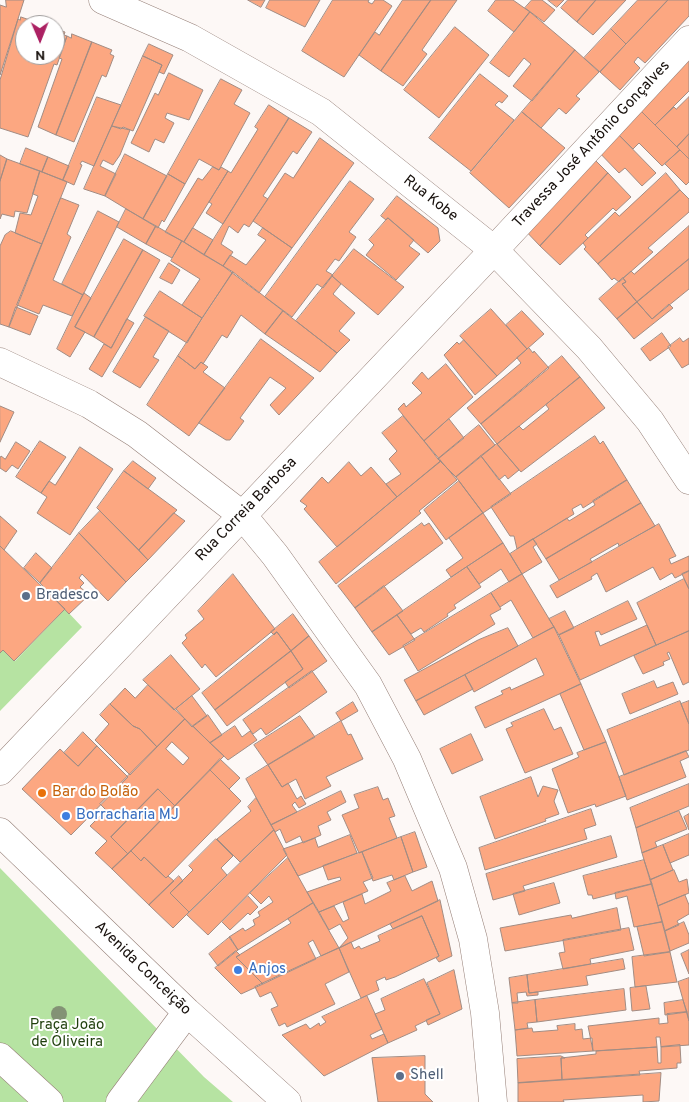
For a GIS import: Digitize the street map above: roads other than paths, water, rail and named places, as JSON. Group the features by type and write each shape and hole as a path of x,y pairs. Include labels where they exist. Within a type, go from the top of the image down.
{"street":[{"name":"Rua Kobe","path":"103,0 190,38 321,112 494,250 589,348 650,421 689,480"},
{"name":"Travessa José Antônio Gonçalves","path":"494,250 689,40"},
{"name":"Rua Correia Barbosa","path":"0,771 494,250"},
{"path":"0,362 89,404 137,434 242,515 275,555 368,685 411,768 453,868 473,939 485,1013 493,1102"},
{"name":"Avenida Conceição","path":"0,832 188,1012 287,1102"},
{"path":"120,1102 188,1012"},
{"path":"0,1057 49,1102"}],"place":[{"name":"Bradesco","path":"26,596"},
{"name":"Bar do Bolão","path":"42,793"},
{"name":"Borracharia MJ","path":"66,816"},
{"name":"Anjos","path":"238,970"},
{"name":"Shell","path":"400,1076"}],"park label":[{"name":"Praça João de Oliveira","path":"67,1034"}]}
